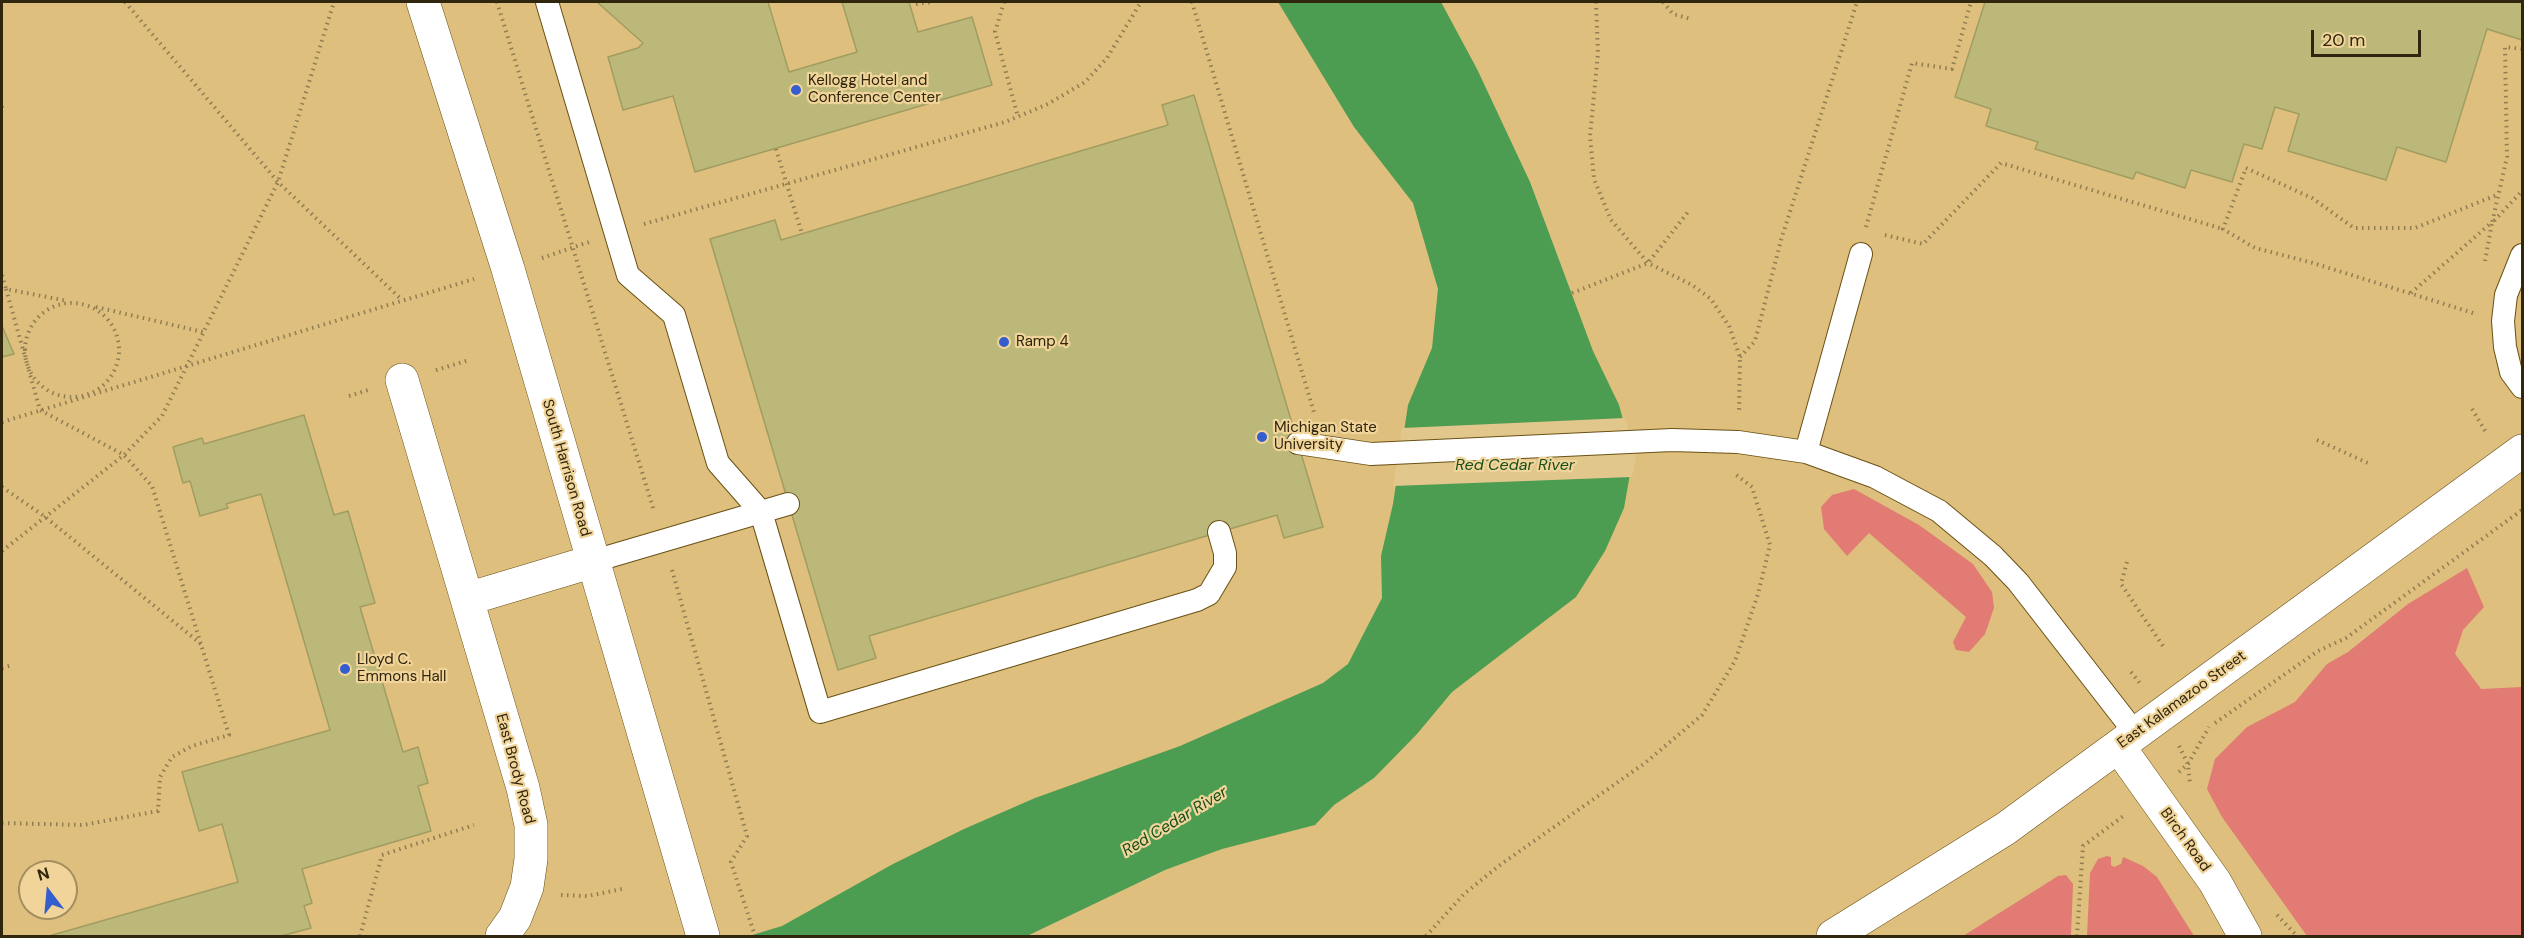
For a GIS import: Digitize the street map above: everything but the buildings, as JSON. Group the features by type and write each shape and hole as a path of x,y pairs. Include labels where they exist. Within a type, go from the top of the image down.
{"street":[{"name":"South Harrison Road","path":"423,2 506,259 703,936"},
{"name":"East Brody Road","path":"402,380 523,788 531,825 531,859 527,887 515,918 502,936"},
{"name":"East Kalamazoo Street","path":"1833,936 2005,829 2523,451"},
{"path":"467,599 594,561"},
{"name":"Birch Road","path":"2127,741 2152,795 2215,882 2245,936"}],"lane":[{"path":"547,2 628,275 674,315 718,463 761,512 820,712 1197,600 1209,594 1225,567 1225,553 1219,532"},
{"path":"1806,452 1862,254"},
{"path":"2523,255 2506,295 2503,321 2505,347 2511,372 2523,387"},
{"path":"1298,443 1371,454 1672,440 1738,442 1806,452 1875,477 1939,511 1993,556 2018,582 2127,741"},
{"path":"594,561 788,504"}],"path":[{"path":"125,2 278,182 402,300"},
{"path":"2,551 124,455 162,416 278,182 334,2"},
{"path":"497,2 664,541 747,836 731,862 755,936"},
{"path":"916,4 933,2"},
{"path":"1004,2 995,32 1018,117"},
{"path":"549,255 615,233 1005,122 1048,104 1085,82 1107,58 1141,2"},
{"path":"1192,2 1324,448"},
{"path":"1596,2 1598,53 1590,136 1594,179 1611,220 1648,263 1692,285 1712,299 1729,326 1740,357 1755,341 1782,240 1857,2"},
{"path":"1663,2 1673,14 1691,19"},
{"path":"1971,2 1952,69 1912,63 1866,229 1902,241 1923,244 2001,163 2223,229 2255,248 2313,263 2475,314 2477,302"},
{"path":"2483,268 2497,195 2507,158 2505,46 2523,49"},
{"path":"2,106 2,112"},
{"path":"776,148 802,234"},
{"path":"2223,229 2246,168 2312,198 2354,228 2415,228 2497,195"},
{"path":"2410,293 2492,223 2523,191"},
{"path":"1572,293 1648,263 1688,212"},
{"path":"2,275 40,410 124,455 152,486 229,735 192,746 172,757 160,777 158,811 83,825 2,823"},
{"path":"2,422 447,286"},
{"path":"6,289 86,304 203,332"},
{"path":"71,302 86,304 100,310 111,321 118,335 120,350 117,365 110,378 100,389 86,396 70,397 54,394 40,386 30,373 25,357 25,341 30,326 41,314 55,305 71,302"},
{"path":"2317,440 2368,463"},
{"path":"2,487 44,516 201,644"},
{"path":"2077,936 2083,846 2152,795 2188,764 2206,729 2318,651 2346,638 2523,510"},
{"path":"1426,936 1464,894 1500,865 1645,763 1702,716 1735,661 1758,594 1770,545"},
{"path":"2127,562 2121,584 2165,649"},
{"path":"2,668 12,665"},
{"path":"360,936 382,855 474,825"},
{"path":"557,895 588,896 622,889"}],"shaded area":[{"name":"Michigan State University","path":"2,2 2522,2 2522,936 2,936"},
{"path":"1854,489 1919,525 1973,564 1992,592 1994,608 1985,634 1969,652 1956,650 1953,642 1966,617 1869,533 1847,556 1824,529 1821,507 1832,495"},
{"path":"2467,568 2484,607 2463,630 2455,654 2481,689 2522,687 2522,936 2307,936 2222,817 2207,789 2215,759 2247,727 2295,702 2327,664 2348,652 2408,604"},
{"path":"2111,857 2111,865 2114,867 2121,864 2123,857 2143,866 2157,877 2194,936 2087,936 2090,873 2098,859"},
{"path":"2066,875 2073,884 2071,936 1963,936 2058,876"}],"water":[{"name":"Red Cedar River","path":"1278,2 1441,2 1477,69 1530,182 1593,351 1619,405 1633,457 1624,508 1605,551 1576,597 1452,692 1417,734 1374,778 1334,805 1315,825 1222,849 1165,870 1027,936 749,936 782,926 893,864 964,829 1035,798 1180,746 1323,683 1348,664 1382,598 1381,556 1393,504 1408,405 1432,348 1438,289 1413,203 1354,127"}],"pier":[{"path":"1625,418 1636,457 1632,477 1393,486 1402,428"}],"place":[{"name":"Kellogg Hotel and Conference Center","path":"796,90"},
{"name":"Ramp 4","path":"1004,342"},
{"name":"Michigan State University","path":"1262,437"},
{"name":"Lloyd C. Emmons Hall","path":"345,669"}]}
